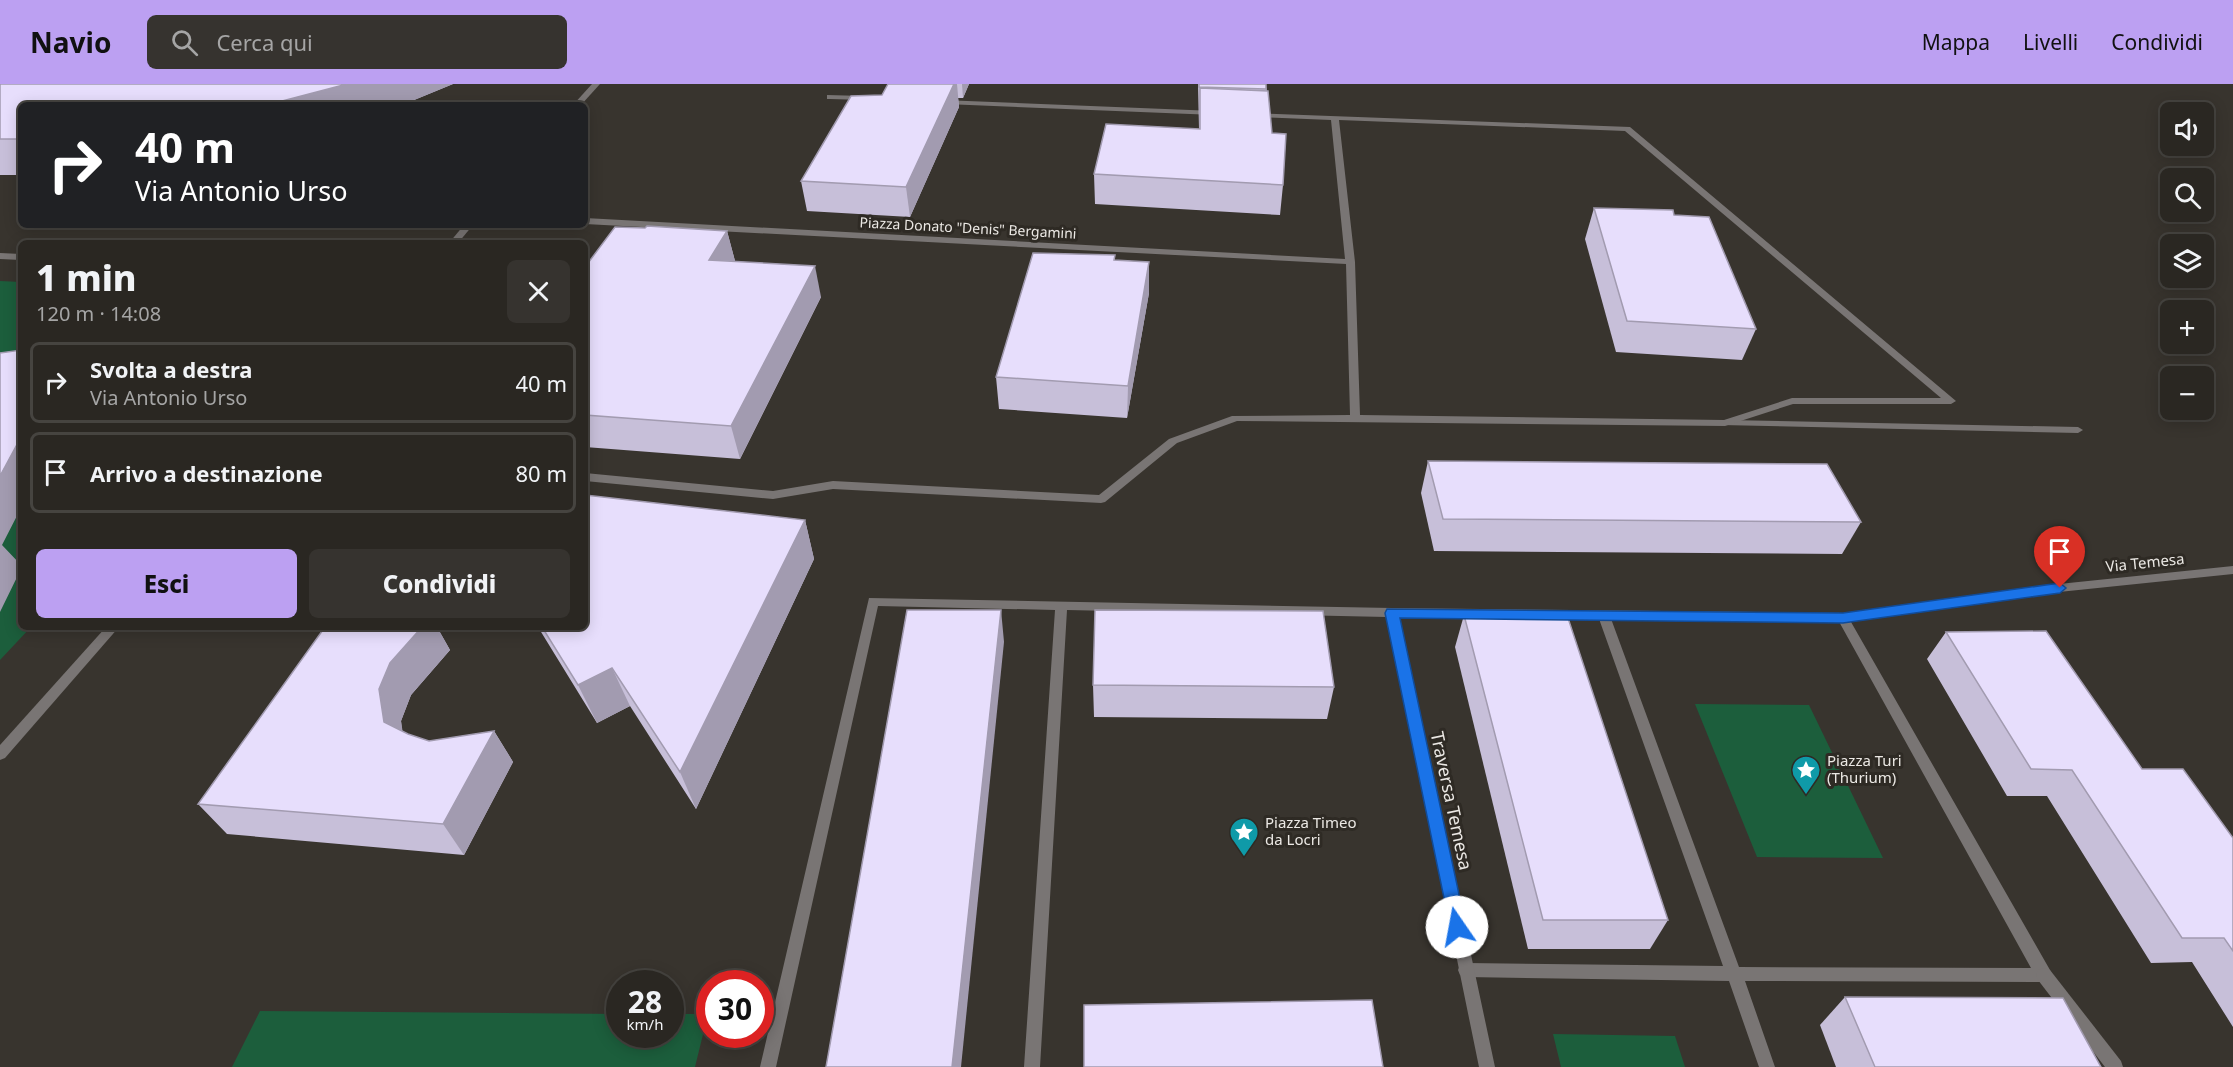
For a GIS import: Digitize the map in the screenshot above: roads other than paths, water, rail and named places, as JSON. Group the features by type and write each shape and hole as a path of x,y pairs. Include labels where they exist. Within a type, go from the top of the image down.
{"street":[{"path":"581,102 596,84"},
{"path":"830,97 876,99"},
{"path":"935,101 1229,114"},
{"path":"1241,114 1627,129 1952,401 1792,401 1725,423"},
{"path":"1335,118 1350,262 1355,418"},
{"name":"Piazza Donato \"Denis\" Bergamini","path":"588,221 1350,262"},
{"path":"456,240 466,228"},
{"path":"0,256 18,257"},
{"path":"588,477 773,495 833,485 1101,499 1173,441 1236,417 2078,430"},
{"name":"Via Temesa","path":"768,1067 873,601 1392,613 1843,618 2060,588 2233,570"},
{"path":"1032,1067 1060,605"},
{"name":"Traversa Temesa","path":"1392,613 1486,1067"},
{"path":"1604,616 1767,1067"},
{"path":"1843,618 2044,975 2115,1067"},
{"path":"0,754 110,630"},
{"path":"1466,970 2044,975"}],"place":[{"name":"Piazza Turi (Thurium)","path":"1806,796"},
{"name":"Piazza Timeo da Locri","path":"1244,858"}]}
